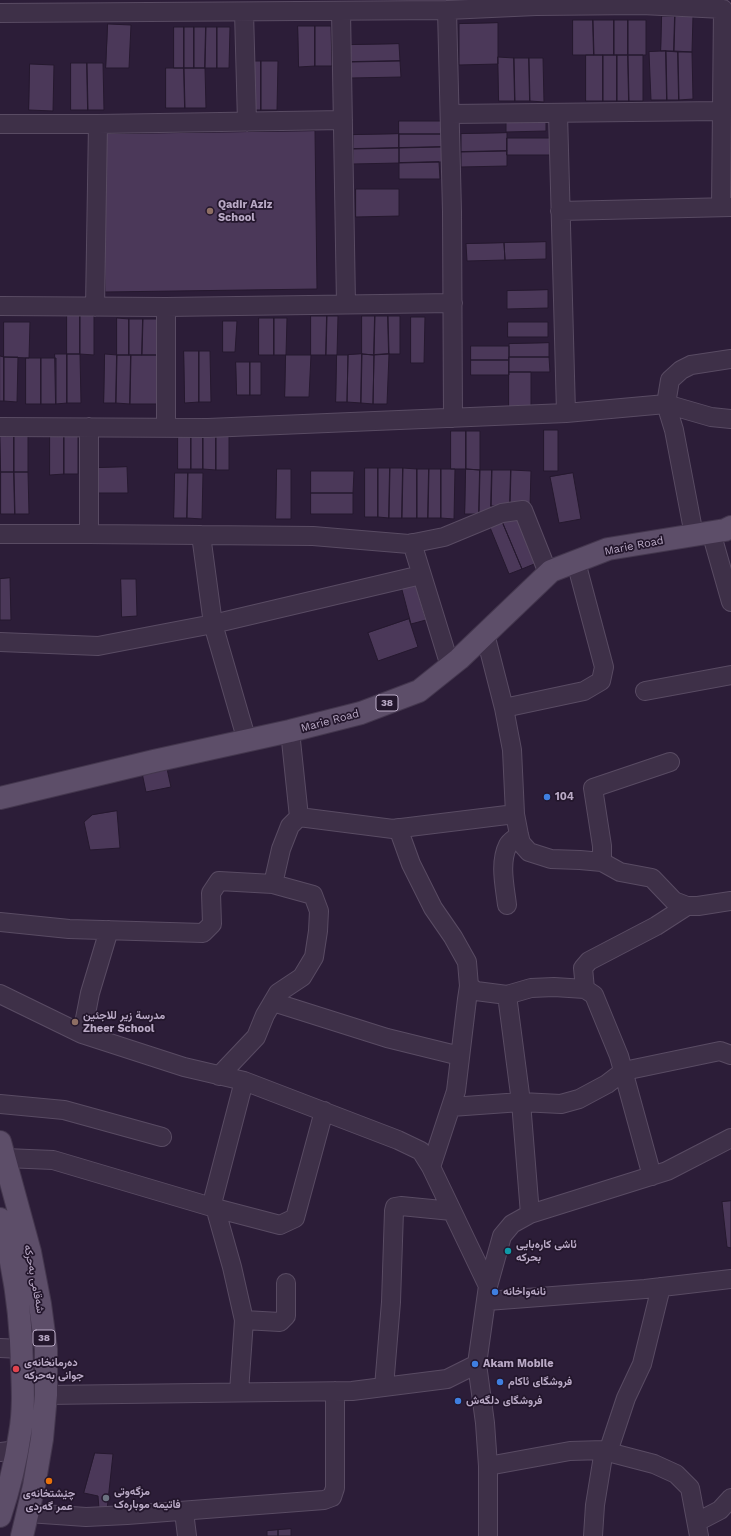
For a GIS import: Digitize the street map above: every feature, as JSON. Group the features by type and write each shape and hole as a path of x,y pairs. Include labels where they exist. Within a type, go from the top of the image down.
{"main road":[{"name":"Marie Road","path":"0,798 154,761 290,731 361,713 418,690 450,666 551,571 608,549 712,531"},
{"name":"شەقامی بەحرکە","path":"0,1516 9,1487 9,1451 20,1432 23,1396 22,1349 14,1280 3,1150"},
{"name":"شەقامی بەحرکە","path":"9,1226 30,1252 40,1304 46,1348 46,1395 42,1439 28,1513 22,1536"},
{"path":"18,1305 22,1295 28,1292 35,1294 40,1304"}],"street":[{"path":"0,13 127,6 341,11 448,10 536,3 642,3 727,9 726,80 721,111 726,207 560,211"},
{"path":"234,8 247,122"},
{"path":"448,10 453,303 453,418"},
{"path":"341,11 346,304"},
{"path":"450,114 721,111"},
{"path":"558,113 566,413"},
{"path":"0,124 343,120"},
{"path":"95,307 98,124"},
{"path":"0,306 166,307 453,303"},
{"path":"166,307 166,428"},
{"path":"731,359 691,365 681,370 670,380 666,404 674,430 712,531 731,602"},
{"path":"0,427 208,428 566,413 666,404 711,418 731,419"},
{"path":"89,427 89,534"},
{"path":"0,534 313,536 412,543 444,538 502,513 523,510 548,573"},
{"path":"201,535 213,624 247,741"},
{"path":"412,543 450,666"},
{"path":"504,708 584,690 601,681 604,667 576,562"},
{"path":"0,642 98,646 213,624 422,575"},
{"path":"485,634 504,708 512,750 516,814 521,843 530,852 551,859 602,862 620,872 652,878 674,901 687,906 698,906 731,900"},
{"path":"645,691 731,675"},
{"path":"290,731 299,817"},
{"path":"602,862 602,846 594,788 670,762"},
{"path":"299,817 398,828 516,814"},
{"path":"273,884 285,838 290,826 299,817"},
{"path":"398,828 412,864 433,908 453,937 467,962 470,986 467,999 456,1091 431,1167"},
{"path":"507,905 503,874 504,859 508,844 520,835"},
{"path":"0,922 69,928 203,933 212,924 211,893 219,881 273,884 313,895 319,911 314,957 302,977 278,994 265,1015 256,1037 219,1076"},
{"path":"585,989 583,968 590,961 656,926 687,906"},
{"path":"82,1034 90,993 109,930"},
{"path":"470,986 476,991 507,995 531,988 554,987 585,989 594,995 624,1071 652,1176"},
{"path":"0,994 82,1034 184,1067 244,1081 398,1140 421,1151 431,1167 452,1211 488,1294"},
{"path":"507,995 522,1102 530,1214"},
{"path":"273,1002 387,1038 460,1056"},
{"path":"451,1107 522,1102 561,1104 579,1099 607,1084 624,1071 720,1051 731,1055"},
{"path":"239,1392 244,1320 232,1267 213,1200 244,1081"},
{"path":"0,1104 64,1110 162,1137"},
{"path":"3,1150 53,1160 215,1208 280,1225 295,1218 324,1111"},
{"path":"488,1536 488,1466 485,1423 477,1364 488,1294 502,1236 512,1224 530,1214 667,1171 731,1138"},
{"path":"384,1387 394,1211 396,1207 400,1206 452,1211"},
{"path":"488,1294 661,1287 731,1279"},
{"path":"244,1320 280,1322 286,1316 286,1283"},
{"path":"592,1536 595,1505 606,1451 626,1398 642,1364 661,1287"},
{"path":"0,1348 22,1349"},
{"path":"46,1395 352,1392 447,1379 477,1364"},
{"path":"28,1513 86,1517 184,1512 324,1500 332,1497 335,1488 335,1391"},
{"path":"488,1466 570,1452 606,1451 654,1464 676,1474 690,1488 698,1529 720,1510 731,1498"},
{"path":"184,1512 187,1536"}],"building":[{"path":"662,16 675,16 674,51 661,51"},
{"path":"675,16 693,16 692,52 674,51"},
{"path":"573,20 593,20 594,55 573,55"},
{"path":"593,20 614,20 614,55 594,55"},
{"path":"614,20 628,20 628,55 614,55"},
{"path":"628,20 646,20 646,55 628,55"},
{"path":"498,23 498,64 459,65 459,24"},
{"path":"108,24 131,25 129,68 106,68"},
{"path":"298,26 315,26 315,66 299,67"},
{"path":"315,26 331,26 332,66 315,66"},
{"path":"174,27 184,27 184,68 174,68"},
{"path":"184,27 194,27 194,68 184,68"},
{"path":"194,27 206,27 205,68 194,68"},
{"path":"206,27 217,27 217,68 205,68"},
{"path":"217,27 230,27 229,68 217,68"},
{"path":"399,44 400,61 351,62 350,45"},
{"path":"666,51 678,52 679,100 667,100"},
{"path":"666,51 667,100 651,100 649,52"},
{"path":"678,52 692,52 693,99 679,100"},
{"path":"586,55 603,55 603,101 586,101"},
{"path":"603,55 617,55 617,101 603,101"},
{"path":"617,55 628,55 629,101 617,101"},
{"path":"628,55 643,55 643,101 629,101"},
{"path":"498,57 514,58 515,101 499,101"},
{"path":"514,58 529,58 530,101 515,101"},
{"path":"529,58 543,58 544,102 530,101"},
{"path":"245,61 261,61 261,110 245,110"},
{"path":"261,61 278,61 277,110 261,110"},
{"path":"400,61 401,77 351,78 351,62"},
{"path":"71,63 87,63 88,110 71,110"},
{"path":"87,63 103,63 104,110 88,110"},
{"path":"30,64 54,65 53,111 29,110"},
{"path":"166,68 184,68 185,108 166,108"},
{"path":"184,68 205,68 206,108 185,108"},
{"path":"546,114 546,131 506,132 506,115"},
{"path":"399,121 442,121 442,134 399,134"},
{"name":"Qadir Aziz School","path":"315,131 317,289 105,292 103,134"},
{"path":"507,133 507,151 461,152 461,134"},
{"path":"399,134 399,148 353,149 353,135"},
{"path":"399,134 442,134 442,147 399,148"},
{"path":"507,138 550,138 551,155 507,155"},
{"path":"442,147 442,162 399,163 399,148"},
{"path":"399,148 399,163 353,164 353,149"},
{"path":"507,151 507,166 461,167 461,152"},
{"path":"439,162 440,179 399,179 399,163"},
{"path":"356,189 399,189 399,216 356,217"},
{"path":"546,242 546,259 505,260 504,243"},
{"path":"504,243 505,260 467,261 466,244"},
{"path":"548,290 548,308 507,309 507,291"},
{"path":"67,313 80,313 80,354 67,354"},
{"path":"80,313 94,313 94,355 80,354"},
{"path":"311,316 327,316 326,355 311,355"},
{"path":"327,316 338,316 337,355 326,355"},
{"path":"362,316 375,316 374,355 362,354"},
{"path":"375,316 388,316 389,354 374,355"},
{"path":"388,316 400,316 400,354 389,354"},
{"path":"411,317 425,317 424,363 411,363"},
{"path":"117,318 129,319 129,355 117,355"},
{"path":"259,318 274,318 274,355 259,355"},
{"path":"274,318 287,318 286,355 274,355"},
{"path":"129,319 143,319 142,355 129,355"},
{"path":"143,319 158,319 158,355 142,355"},
{"path":"223,321 237,321 235,352 223,352"},
{"path":"4,322 30,322 29,358 4,357"},
{"path":"508,322 548,322 548,337 508,337"},
{"path":"549,343 549,357 509,357 509,344"},
{"path":"471,346 509,346 509,360 471,360"},
{"path":"184,351 199,351 199,402 185,403"},
{"path":"199,351 210,351 211,402 199,402"},
{"path":"55,354 67,354 67,403 56,404"},
{"path":"67,354 80,354 81,403 67,403"},
{"path":"105,354 117,355 116,403 104,403"},
{"path":"362,354 361,403 347,402 348,355"},
{"path":"362,354 374,355 373,404 361,403"},
{"path":"389,354 387,404 373,404 374,355"},
{"path":"117,355 131,355 130,404 116,403"},
{"path":"131,355 158,355 157,404 130,404"},
{"path":"286,355 311,355 309,397 285,397"},
{"path":"337,355 348,355 347,402 336,402"},
{"path":"0,356 4,357 4,401 0,401"},
{"path":"4,357 18,357 17,402 4,401"},
{"path":"509,357 549,357 550,372 509,372"},
{"path":"26,358 41,358 41,404 26,404"},
{"path":"41,358 56,358 56,404 41,404"},
{"path":"471,360 509,360 509,375 471,375"},
{"path":"236,362 250,362 250,395 237,395"},
{"path":"250,362 261,362 261,395 250,395"},
{"path":"509,372 531,372 531,408 509,408"},
{"path":"0,430 14,430 14,472 1,472"},
{"path":"14,430 28,430 28,472 14,472"},
{"path":"178,430 191,430 191,469 178,469"},
{"path":"191,430 203,430 203,469 191,469"},
{"path":"203,430 216,431 216,470 203,469"},
{"path":"544,430 558,430 558,471 544,471"},
{"path":"216,431 229,431 229,470 216,470"},
{"path":"451,431 466,431 466,469 451,469"},
{"path":"466,431 480,431 480,470 466,469"},
{"path":"50,432 64,432 64,474 50,475"},
{"path":"64,432 78,432 78,474 64,474"},
{"path":"127,467 128,493 96,493 96,468"},
{"path":"365,468 378,468 378,517 365,517"},
{"path":"378,468 390,468 389,518 378,517"},
{"path":"390,468 403,468 402,518 389,518"},
{"path":"403,468 417,469 417,518 402,518"},
{"path":"277,469 291,469 291,519 276,519"},
{"path":"417,469 429,469 428,518 417,518"},
{"path":"429,469 441,469 441,518 428,518"},
{"path":"441,469 455,469 454,519 441,518"},
{"path":"466,469 480,470 479,514 465,514"},
{"path":"480,470 492,470 491,514 479,514"},
{"path":"492,470 511,470 510,506 491,506"},
{"path":"511,470 531,471 530,506 510,506"},
{"path":"311,471 354,471 353,493 311,493"},
{"path":"1,472 14,472 15,514 1,514"},
{"path":"14,472 28,472 29,514 15,514"},
{"path":"175,473 188,473 187,518 174,518"},
{"path":"188,473 203,473 202,519 187,518"},
{"path":"573,473 581,519 559,523 550,477"},
{"path":"311,493 353,493 353,514 311,514"},
{"path":"518,513 539,562 522,569 501,519"},
{"path":"501,519 522,569 509,574 489,525"},
{"path":"10,578 11,620 0,620 0,579"},
{"path":"121,579 136,579 137,616 122,617"},
{"path":"415,582 426,620 411,624 401,586"},
{"path":"409,619 418,647 378,661 368,633"},
{"path":"166,764 171,787 146,792 141,768"},
{"path":"117,811 120,848 90,850 84,822 92,815"},
{"path":"731,1201 731,1248 727,1247 722,1202"},
{"path":"95,1453 113,1454 107,1510 99,1509 98,1496 84,1493"},
{"path":"291,1529 291,1536 278,1536 278,1530"},
{"path":"278,1530 278,1536 267,1536 267,1531"}],"place":[{"name":"Qadir Aziz School","path":"210,211"},
{"name":"104","path":"547,797"},
{"name":"مدرسة زير للاجئين Zheer School","path":"75,1022"},
{"name":"ئاشی کارەبایی بحرکە","path":"508,1251"},
{"name":"نانەواخانە","path":"495,1292"},
{"name":"Akam Mobile","path":"475,1364"},
{"name":"دەرمانخانەی جوانی بەحرکە","path":"16,1369"},
{"name":"فروشگای ئاکام","path":"500,1382"},
{"name":"فروشگای دلگه‌ش","path":"458,1401"},
{"name":"چێشتخانەی عمر گەردی","path":"49,1481"},
{"name":"مزگەوتی فاتیمە موبارەک","path":"106,1498"}]}
